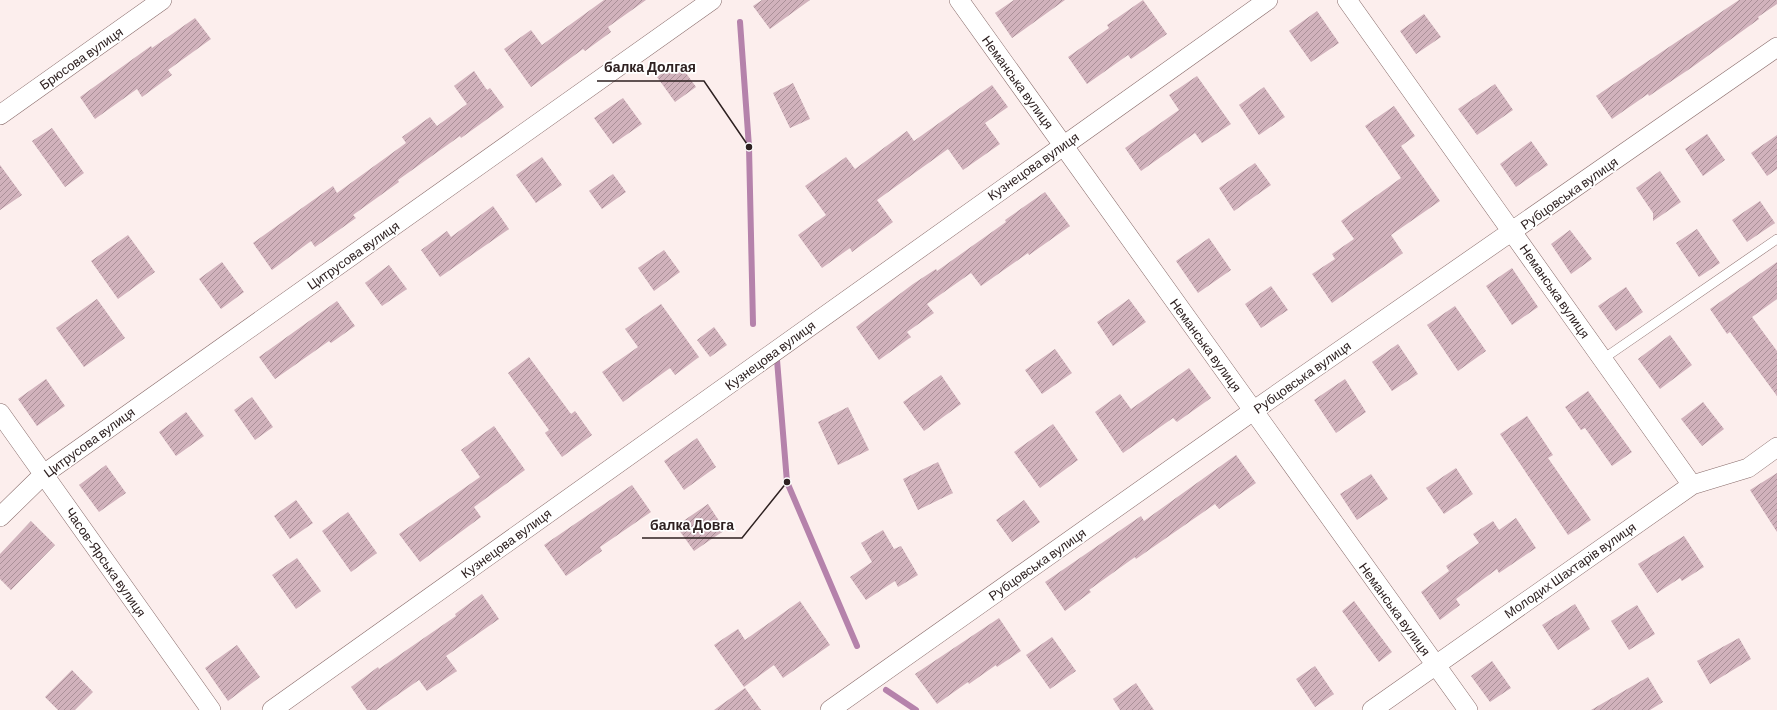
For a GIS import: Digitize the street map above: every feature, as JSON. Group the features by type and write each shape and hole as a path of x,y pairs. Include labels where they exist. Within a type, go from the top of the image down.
{"street":[{"name":"Брюсова вулиця","path":"0,115 162,0"},
{"name":"Цитрусова вулиця","path":"0,516 44,474 712,0"},
{"name":"Неманська вулиця","path":"959,0 1468,710"},
{"name":"Кузнецова вулиця","path":"272,710 1268,0"},
{"name":"Неманська вулиця","path":"1347,0 1692,485"},
{"name":"Рубцовська вулиця","path":"830,710 1254,411 1777,48"},
{"name":"Часов-Ярська вулиця","path":"0,413 212,710"},
{"name":"Молодих Шахтарів вулиця","path":"1372,710 1692,485 1748,468 1777,447"}],"lane":[{"path":"1602,359 1777,239"}],"building":[{"path":"604,0 646,0 608,27 611,32 585,51 583,49 531,87 504,49 531,30 542,45"},
{"path":"762,0 810,0 770,29 753,6"},
{"path":"1014,0 1065,0 1012,38 995,13"},
{"path":"1143,0 1167,34 1131,59 1128,55 1087,84 1068,57 1109,28 1107,25"},
{"path":"1739,0 1777,0 1777,4 1758,17 1759,19 1691,68 1649,96 1648,94 1612,119 1596,96"},
{"path":"1317,11 1339,43 1311,62 1289,31"},
{"path":"1424,14 1441,37 1416,54 1400,31"},
{"path":"195,18 211,39 168,70 172,75 142,97 137,89 95,119 80,97 151,46 152,48"},
{"path":"678,62 696,87 675,102 657,77"},
{"path":"474,71 487,90 490,88 504,107 398,180 399,182 353,215 356,218 315,247 311,241 272,270 253,243 333,186 337,193 406,143 402,137 430,117 437,126 467,104 454,86"},
{"path":"1197,76 1231,124 1202,143 1195,133 1141,171 1125,148 1179,110 1169,95"},
{"path":"793,83 810,119 790,128 773,93"},
{"path":"1495,84 1513,110 1477,135 1458,109"},
{"path":"992,85 1008,107 985,123 1000,144 963,170 948,149 877,200 893,222 852,252 850,248 822,268 798,235 826,215 805,186 846,157 855,169 907,131 914,141"},
{"path":"1264,87 1285,117 1259,135 1239,105"},
{"path":"623,98 642,124 613,144 594,118"},
{"path":"1394,106 1415,136 1401,146 1440,201 1391,235 1403,253 1332,303 1312,274 1335,259 1332,254 1354,239 1341,221 1401,178 1365,126"},
{"path":"52,128 84,173 65,187 32,141"},
{"path":"1707,134 1725,160 1703,176 1685,149"},
{"path":"1777,135 1777,169 1767,176 1751,153"},
{"path":"1531,141 1548,165 1516,187 1500,164"},
{"path":"542,157 562,185 536,203 516,175"},
{"path":"1255,163 1271,185 1234,211 1219,188"},
{"path":"0,165 22,195 0,210"},
{"path":"1660,171 1681,202 1653,221 1653,213 1636,188"},
{"path":"613,174 626,192 602,209 589,191"},
{"path":"1045,192 1070,226 981,286 971,273 927,304 934,313 907,332 911,337 879,360 856,327 913,284 936,269 937,271"},
{"path":"1760,201 1775,223 1747,242 1732,220"},
{"path":"493,206 509,229 440,277 421,250 447,231 451,237"},
{"path":"1697,229 1720,263 1699,277 1676,243"},
{"path":"1570,230 1592,259 1571,274 1551,244"},
{"path":"128,235 155,272 118,299 91,261"},
{"path":"1209,238 1231,270 1198,293 1176,261"},
{"path":"664,250 680,272 654,291 638,268"},
{"path":"222,262 244,292 221,309 199,279"},
{"path":"1777,262 1777,299 1752,317 1777,351 1777,396 1730,332 1727,334 1710,309"},
{"path":"389,265 407,289 382,306 365,283"},
{"path":"1512,268 1538,307 1512,325 1486,286"},
{"path":"1271,286 1288,310 1261,328 1245,304"},
{"path":"1626,287 1643,312 1616,331 1598,306"},
{"path":"97,299 125,338 84,367 56,328"},
{"path":"1129,299 1146,322 1113,346 1097,322"},
{"path":"337,301 355,326 331,343 329,341 275,379 259,357"},
{"path":"661,304 699,357 675,375 670,368 623,402 602,372 638,347 625,329"},
{"path":"1455,306 1486,351 1458,371 1427,325"},
{"path":"714,327 727,345 710,357 697,340"},
{"path":"1670,335 1692,365 1660,389 1638,359"},
{"path":"1398,344 1418,374 1392,391 1372,362"},
{"path":"1055,349 1072,373 1042,394 1025,370"},
{"path":"529,357 571,414 575,411 592,435 562,457 545,433 549,430 508,373"},
{"path":"1189,368 1211,398 1177,422 1173,418 1123,453 1095,412 1120,394 1131,409"},
{"path":"941,375 961,404 924,431 903,402"},
{"path":"46,379 65,406 37,426 18,399"},
{"path":"1345,379 1366,412 1336,433 1314,400"},
{"path":"1588,391 1632,452 1612,466 1585,428 1581,430 1565,407"},
{"path":"252,397 273,427 255,440 234,410"},
{"path":"1703,402 1724,429 1702,446 1681,419"},
{"path":"848,407 869,450 838,465 818,422"},
{"path":"186,412 204,436 176,456 159,432"},
{"path":"1527,416 1553,455 1548,458 1591,520 1568,535 1500,434"},
{"path":"1053,424 1078,460 1040,488 1014,452"},
{"path":"494,426 525,470 474,507 481,517 420,562 399,534 480,477 461,450"},
{"path":"697,438 716,467 684,490 664,461"},
{"path":"1236,455 1256,483 1219,509 1215,504 1136,559 1135,557 1089,590 1091,592 1065,611 1045,582 1141,516 1144,521"},
{"path":"938,462 953,493 918,510 903,479"},
{"path":"106,465 126,493 99,512 79,485"},
{"path":"1456,468 1473,494 1444,514 1426,488"},
{"path":"1777,473 1777,532 1750,490"},
{"path":"1371,474 1388,499 1357,520 1340,494"},
{"path":"632,485 651,512 600,547 602,551 566,576 544,545"},
{"path":"296,500 313,523 290,539 274,516"},
{"path":"1024,500 1040,522 1012,542 996,520"},
{"path":"708,504 725,530 694,551 676,526"},
{"path":"348,512 377,553 351,572 322,531"},
{"path":"1516,518 1536,548 1499,573 1497,569 1456,599 1460,605 1440,620 1421,592 1449,571 1446,566 1479,543 1473,534 1493,521 1499,530"},
{"path":"31,521 55,545 11,590 0,579 0,554"},
{"path":"883,530 894,549 901,546 918,575 898,587 895,581 866,600 850,577 872,562 861,543"},
{"path":"1684,536 1704,567 1682,581 1680,578 1657,593 1638,564"},
{"path":"297,558 321,591 296,609 272,575"},
{"path":"482,594 499,619 446,656 457,671 427,691 419,680 376,710 367,710 351,687 378,667 379,669 456,616 455,614"},
{"path":"800,601 830,645 783,678 774,665 744,687 714,645 738,629 745,640"},
{"path":"1354,601 1392,652 1379,662 1342,611"},
{"path":"1575,604 1590,629 1558,650 1542,625"},
{"path":"1637,605 1655,634 1629,650 1611,621"},
{"path":"999,618 1021,651 997,667 996,665 969,684 968,682 937,704 915,674"},
{"path":"1052,637 1076,671 1050,689 1026,655"},
{"path":"1739,638 1751,659 1710,684 1697,661"},
{"path":"237,645 260,677 228,701 205,668"},
{"path":"1492,661 1511,688 1490,702 1471,676"},
{"path":"1315,666 1334,694 1315,707 1296,679"},
{"path":"72,670 93,692 75,710 58,710 45,697"},
{"path":"1648,677 1663,702 1650,710 1591,710"},
{"path":"1136,683 1154,710 1120,710 1113,699"},
{"path":"745,688 761,710 714,710"}],"waterway":[{"path":"740,22 749,147 753,324"},
{"path":"777,360 787,482 857,646"},
{"path":"886,690 916,710"}],"place":[{"name":"балка Долгая","path":"749,147"},
{"name":"балка Довга","path":"787,482"}]}
